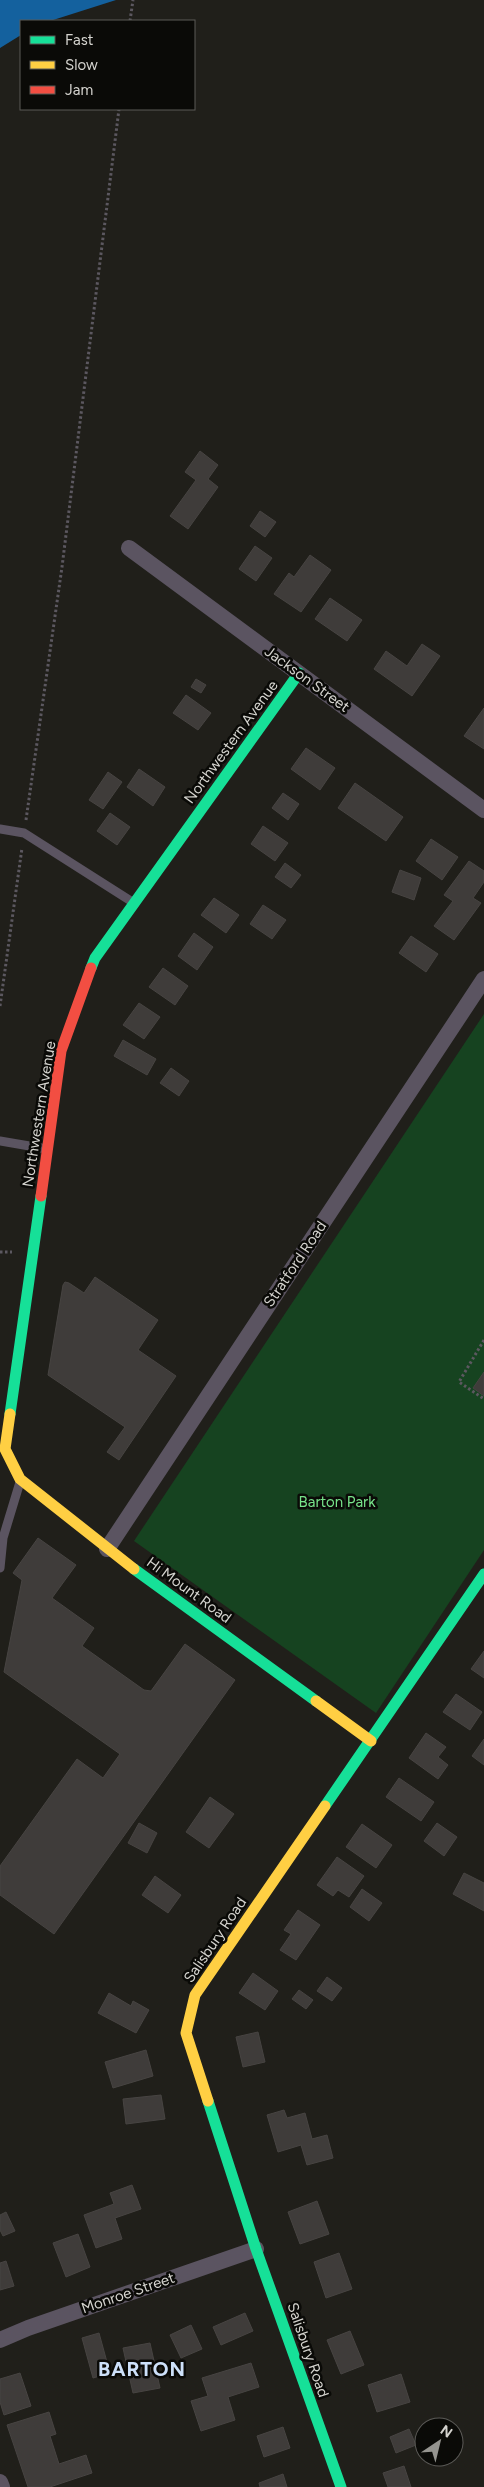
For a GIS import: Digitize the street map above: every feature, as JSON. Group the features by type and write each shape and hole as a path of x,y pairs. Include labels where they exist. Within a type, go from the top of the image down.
{"street":[{"name":"Jackson Street","path":"129,548 484,810"},
{"name":"Northwestern Avenue","path":"5,1449 61,1051 95,958 299,673"},
{"name":"Stratford Road","path":"106,1549 484,979"},
{"name":"Hi Mount Road","path":"5,1449 20,1479 106,1549 370,1741"},
{"name":"Salisbury Road","path":"341,2487 256,2249 186,2033 195,1995 484,1574"},
{"name":"Monroe Street","path":"0,2340 28,2328 256,2249"},
{"path":"0,2482 2,2487"}],"lane":[{"path":"0,829 24,832 134,903"},
{"path":"0,1141 48,1149"},
{"path":"0,1568 3,1538 20,1479"}],"path":[{"path":"130,20 133,1"},
{"path":"0,1006 62,567 119,110"},
{"path":"484,1340 460,1382 484,1399"}],"green space":[{"name":"Barton Park","path":"484,1014 484,1550 376,1713 134,1541"}],"water":[{"path":"0,0 116,0 53,20 20,20 20,36 0,48"}],"building":[{"path":"200,451 218,465 208,479 218,487 188,529 170,516 196,480 185,472"},
{"path":"260,511 276,522 265,537 250,526"},
{"path":"255,546 272,558 256,581 239,569"},
{"path":"310,555 331,570 301,612 274,594 289,573 294,577"},
{"path":"330,598 362,620 347,641 315,619"},
{"path":"422,644 440,656 412,696 374,669 386,651 407,666"},
{"path":"196,679 206,685 201,693 191,687"},
{"path":"186,695 211,713 198,730 173,713"},
{"path":"484,708 484,749 464,736"},
{"path":"306,748 335,768 320,790 291,769"},
{"path":"139,769 165,787 153,806 127,787"},
{"path":"108,772 122,782 103,809 89,800"},
{"path":"355,783 403,817 386,841 338,808"},
{"path":"283,793 299,804 288,820 272,808"},
{"path":"110,813 130,827 117,845 97,831"},
{"path":"263,826 288,843 275,861 251,844"},
{"path":"431,839 458,857 442,880 416,861"},
{"path":"469,861 484,871 484,882 473,898 481,903 454,940 434,926 453,901 444,895"},
{"path":"285,863 301,875 291,888 275,877"},
{"path":"400,870 421,878 414,900 392,892"},
{"path":"214,898 239,915 226,933 201,915"},
{"path":"263,905 286,920 272,939 250,924"},
{"path":"194,933 213,947 197,970 178,956"},
{"path":"411,936 438,954 426,972 399,953"},
{"path":"163,968 188,986 175,1005 149,987"},
{"path":"139,1003 160,1017 144,1039 123,1025"},
{"path":"123,1040 156,1059 147,1075 114,1056"},
{"path":"171,1068 189,1081 179,1096 160,1083"},
{"path":"95,1277 158,1320 138,1350 176,1376 119,1460 107,1452 125,1427 48,1375 63,1285 65,1282 69,1283 84,1293"},
{"path":"484,1372 484,1396 473,1388"},
{"path":"38,1538 76,1565 52,1598 94,1628 82,1646 144,1690 151,1691 185,1644 235,1680 54,1934 0,1895 0,1866 77,1759 103,1778 120,1754 4,1672 22,1580 13,1573"},
{"path":"484,1651 484,1678 471,1669"},
{"path":"456,1694 482,1712 470,1730 443,1712"},
{"path":"426,1733 446,1747 438,1757 448,1765 438,1779 409,1758"},
{"path":"484,1739 484,1765 472,1756"},
{"path":"399,1778 434,1802 421,1821 386,1797"},
{"path":"210,1797 234,1814 209,1848 186,1832"},
{"path":"139,1823 157,1833 147,1853 128,1843"},
{"path":"437,1823 457,1837 444,1856 424,1841"},
{"path":"362,1824 392,1845 376,1868 346,1847"},
{"path":"337,1857 364,1876 349,1897 338,1890 333,1896 317,1885"},
{"path":"464,1873 484,1883 484,1911 453,1894"},
{"path":"155,1876 181,1895 168,1913 142,1895"},
{"path":"362,1889 382,1903 369,1921 350,1907"},
{"path":"298,1910 320,1925 296,1960 280,1950 291,1934 284,1930"},
{"path":"253,1973 278,1991 265,2010 239,1993"},
{"path":"327,1977 342,1988 332,2001 317,1991"},
{"path":"299,1990 313,2000 306,2009 292,1999"},
{"path":"109,1993 131,2006 133,2001 149,2010 136,2033 98,2013"},
{"path":"258,2032 265,2062 243,2067 236,2037"},
{"path":"146,2050 153,2076 113,2088 105,2062"},
{"path":"161,2095 165,2119 126,2124 123,2099"},
{"path":"284,2110 287,2118 305,2113 312,2139 327,2135 333,2158 307,2165 301,2145 278,2152 267,2115"},
{"path":"132,2185 141,2209 115,2218 122,2239 96,2248 84,2215 114,2204 110,2193"},
{"path":"317,2201 329,2234 300,2244 288,2212"},
{"path":"6,2212 15,2231 3,2236 0,2230 0,2215"},
{"path":"78,2234 90,2267 66,2277 53,2243"},
{"path":"339,2253 352,2289 326,2298 314,2262"},
{"path":"6,2261 14,2286 0,2290 0,2263"},
{"path":"245,2313 253,2331 221,2345 213,2327"},
{"path":"191,2325 202,2349 181,2358 170,2335"},
{"path":"350,2331 364,2365 341,2374 327,2340"},
{"path":"99,2333 110,2373 93,2378 82,2338"},
{"path":"150,2343 160,2388 133,2393 123,2348"},
{"path":"251,2363 259,2387 228,2397 235,2420 201,2431 191,2401 208,2396 202,2378"},
{"path":"20,2373 31,2406 4,2415 0,2402 0,2379"},
{"path":"401,2374 410,2402 377,2412 368,2385"},
{"path":"49,2412 56,2434 50,2436 59,2464 86,2455 92,2473 50,2487 28,2487 7,2425"},
{"path":"283,2427 290,2448 264,2457 257,2436"},
{"path":"409,2429 414,2440 414,2446 396,2453 390,2437"},
{"path":"404,2466 411,2487 388,2487 383,2473"},
{"path":"283,2474 287,2487 260,2487 259,2483"}],"traffic: fast":[{"path":"91,968 95,958 299,673"},
{"path":"10,1414 41,1196"},
{"path":"134,1569 316,1701"},
{"path":"325,1806 484,1574"},
{"path":"208,2101 256,2249 341,2487"}],"traffic: slow":[{"path":"10,1414 5,1449 20,1479 134,1569"},
{"path":"316,1701 371,1741"},
{"path":"208,2101 186,2033 195,1995 325,1806"}],"traffic: jam":[{"path":"41,1196 61,1051 91,968"}],"district":[{"name":"BARTON","path":"142,2369"}]}
